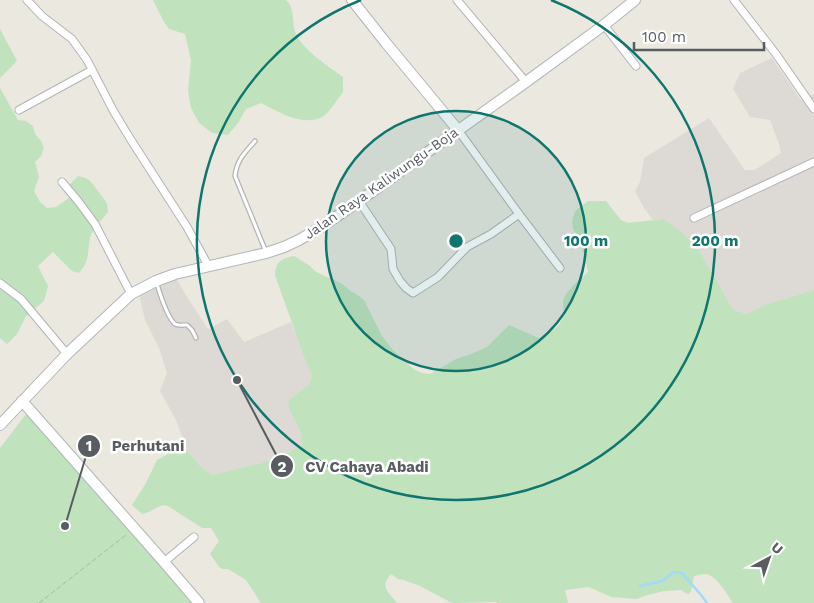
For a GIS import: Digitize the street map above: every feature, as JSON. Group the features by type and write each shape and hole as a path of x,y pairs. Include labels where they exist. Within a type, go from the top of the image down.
{"main road":[{"name":"Jalan Raya Kaliwungu-Boja","path":"0,425 67,354 131,294 175,274 284,247 323,226 526,82 635,0"},
{"path":"357,2 386,43 458,130"},
{"path":"22,401 199,603"}],"street":[{"path":"28,0 42,16 72,39 87,60 131,140 187,227 209,267"},
{"path":"457,0 526,82"},
{"path":"734,0 776,54 814,109"},
{"path":"604,25 636,66"},
{"path":"19,110 92,70"},
{"path":"458,130 518,214 560,268"},
{"path":"694,218 814,162"},
{"path":"62,182 95,224 131,294"},
{"path":"359,201 392,249 393,269 400,282 413,293 438,277 467,248 491,234 518,214"},
{"path":"0,282 21,299 67,354"},
{"path":"164,562 194,537"}],"lane":[{"path":"255,141 239,159 235,176 266,253"},
{"path":"156,281 164,306 174,324 187,325 196,338"}],"path":[{"path":"40,603 134,528"}],"shaded area":[{"path":"772,58 801,100 814,94 814,290 767,304 747,314 732,310 719,288 664,219 653,220 635,191 640,182 644,158 709,118 745,170 755,170 781,153 770,120 750,117 733,89 740,73"},
{"path":"176,278 208,329 227,319 244,342 291,322 312,376 309,384 290,399 290,411 300,430 302,445 277,459 212,475 200,466 187,450 176,420 160,391 167,373 159,348 145,320 139,294"}],"green space":[{"path":"153,0 286,0 291,7 296,34 299,40 316,57 343,77 343,92 328,113 314,120 291,117 261,103 246,109 228,135 212,133 199,123 191,108 188,91 191,60 185,34 169,29"},
{"path":"0,29 17,61 0,78"},
{"path":"0,88 18,120 26,121 33,126 35,134 44,148 41,156 35,162 39,177 34,191 40,202 47,208 56,207 69,198 70,184 78,176 86,178 92,183 107,203 108,212 91,235 86,263 79,273 72,271 53,252 38,266 48,286 44,301 26,316 17,334 7,344 0,338"},
{"path":"588,201 606,201 621,220 628,223 664,219 698,249 733,310 747,314 767,304 814,290 814,603 733,603 718,582 706,574 694,576 689,594 682,590 664,591 637,599 611,597 589,587 565,590 568,603 452,603 420,586 398,579 391,574 387,579 386,590 397,603 261,603 246,580 228,569 220,568 210,554 219,541 211,528 202,528 168,506 160,506 142,514 132,505 146,483 157,460 179,448 187,450 200,466 212,475 277,459 302,445 300,430 288,403 290,399 309,384 312,376 275,275 280,261 294,256 316,272 341,283 355,293 364,300 382,336 392,349 415,370 430,374 456,359 487,347 509,325 539,338 558,326 562,319 563,300 566,294 588,272 585,257 573,229 572,221 575,211"},
{"path":"26,414 201,603 0,603 0,448"}],"waterway":[{"path":"640,586 662,581 674,572 682,573 707,603"}],"place":[{"name":"CV Cahaya Abadi","path":"237,380"},
{"name":"Perhutani","path":"65,526"}]}
